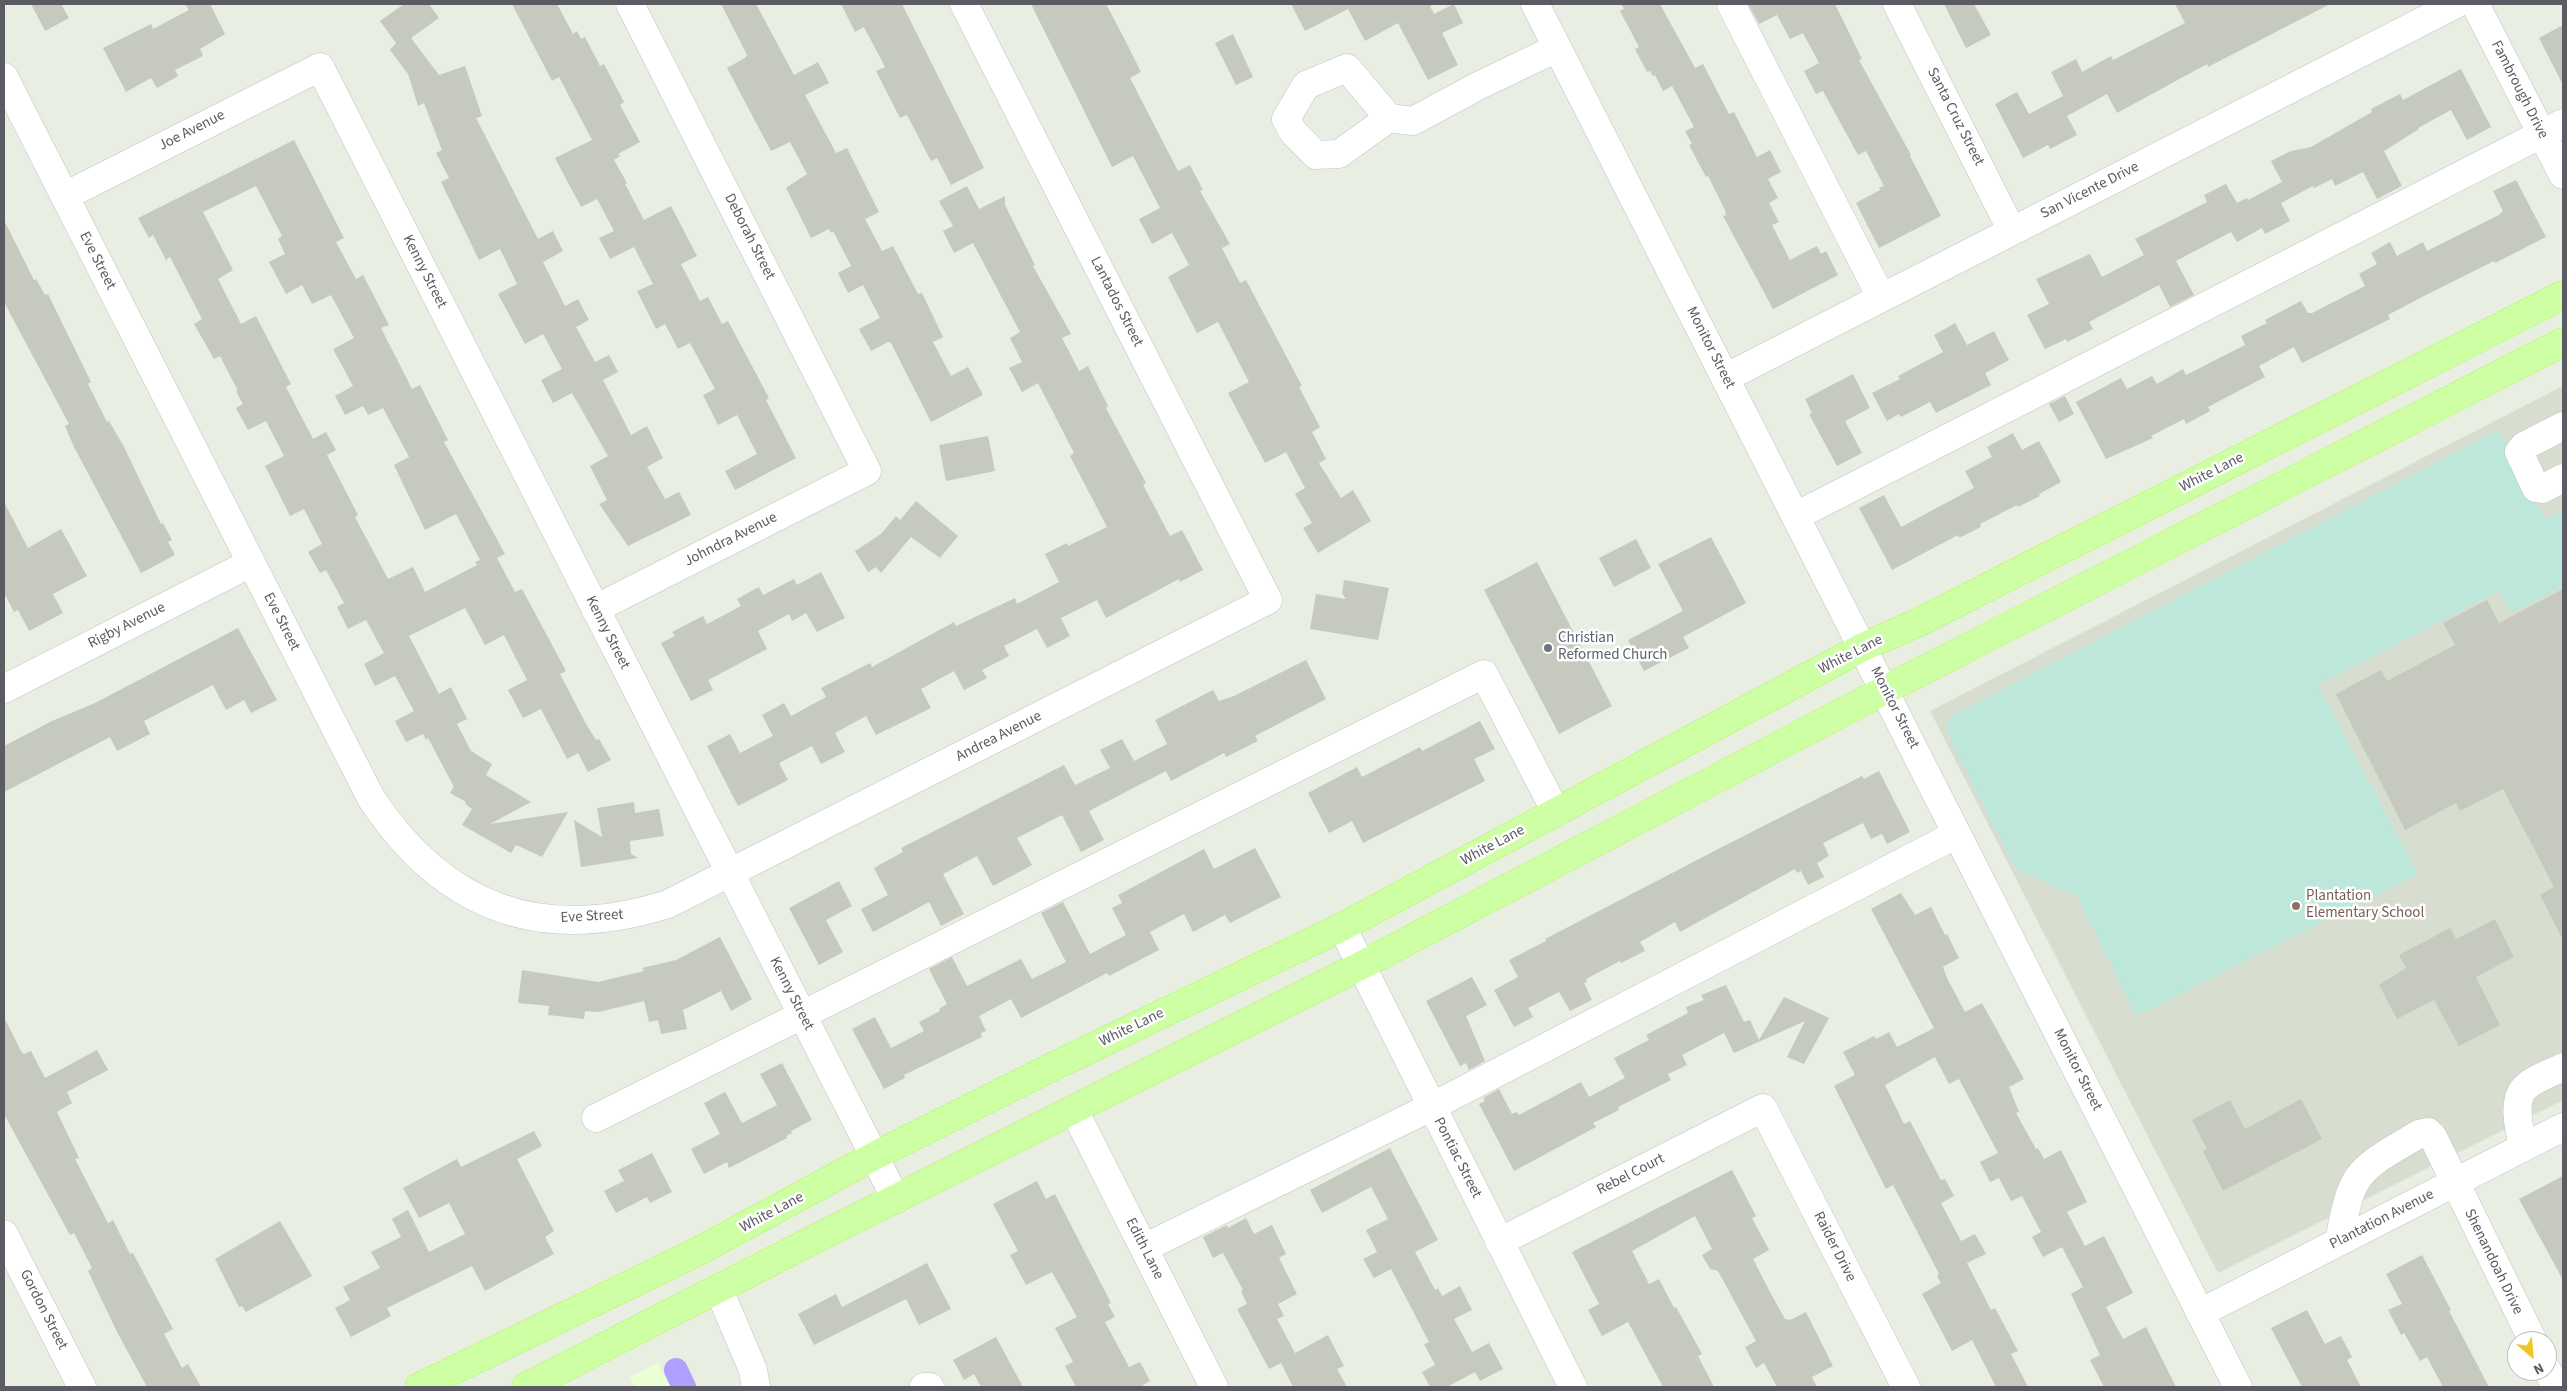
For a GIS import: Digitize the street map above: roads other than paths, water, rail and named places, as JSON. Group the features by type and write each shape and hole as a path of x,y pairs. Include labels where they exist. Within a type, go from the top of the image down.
{"main road":[{"name":"White Lane","path":"419,1387 698,1252 874,1156 1052,1066 1342,927 1863,647 1917,623 2563,294"},
{"path":"526,1387 1360,966 1885,690 2563,342"}],"street":[{"name":"Deborah Street","path":"630,4 868,471"},
{"name":"Lantados Street","path":"964,4 1268,600"},
{"name":"Monitor Street","path":"1535,4 2238,1387"},
{"path":"1731,4 1881,297"},
{"name":"Santa Cruz Street","path":"1897,4 2012,231"},
{"name":"San Vicente Drive","path":"1725,378 2456,4"},
{"name":"Fambrough Drive","path":"2475,4 2553,128 2563,176"},
{"path":"1390,118 1413,121 1478,86 1557,48"},
{"name":"Joe Avenue","path":"65,196 320,67"},
{"name":"Kenny Street","path":"320,67 896,1199"},
{"name":"Eve Street","path":"4,77 371,798 391,829 417,857 439,875 471,895 505,910 562,921 600,920 633,915 668,904 730,874"},
{"path":"1796,516 2553,128"},
{"path":"2563,426 2524,446 2519,452 2536,488 2542,489 2563,478"},
{"name":"Johndra Avenue","path":"596,609 868,471"},
{"name":"Rigby Avenue","path":"4,689 251,563"},
{"name":"Andrea Avenue","path":"730,874 1268,600"},
{"path":"596,1118 1484,674 1556,812"},
{"path":"1144,1248 1431,1107 1957,834"},
{"name":"Pontiac Street","path":"1342,927 1573,1387"},
{"path":"2524,1147 2518,1114 2519,1100 2523,1090 2563,1067"},
{"name":"Rebel Court","path":"1499,1242 1763,1108"},
{"name":"Raider Drive","path":"1763,1108 1906,1387"},
{"name":"Edith Lane","path":"1074,1110 1214,1387"},
{"name":"Plantation Avenue","path":"2200,1313 2563,1127"},
{"name":"Shenandoah Drive","path":"2338,1242 2346,1202 2358,1174 2368,1164 2419,1134 2428,1132 2433,1137 2528,1331"},
{"name":"Gordon Street","path":"4,1234 82,1387"},
{"path":"719,1290 753,1370 756,1387"},
{"path":"924,1387 930,1387"}],"waterway":[{"path":"676,1370 684,1387"}],"place":[{"name":"Christian Reformed Church","path":"1548,648"},
{"name":"Plantation Elementary School","path":"2296,906"}]}
